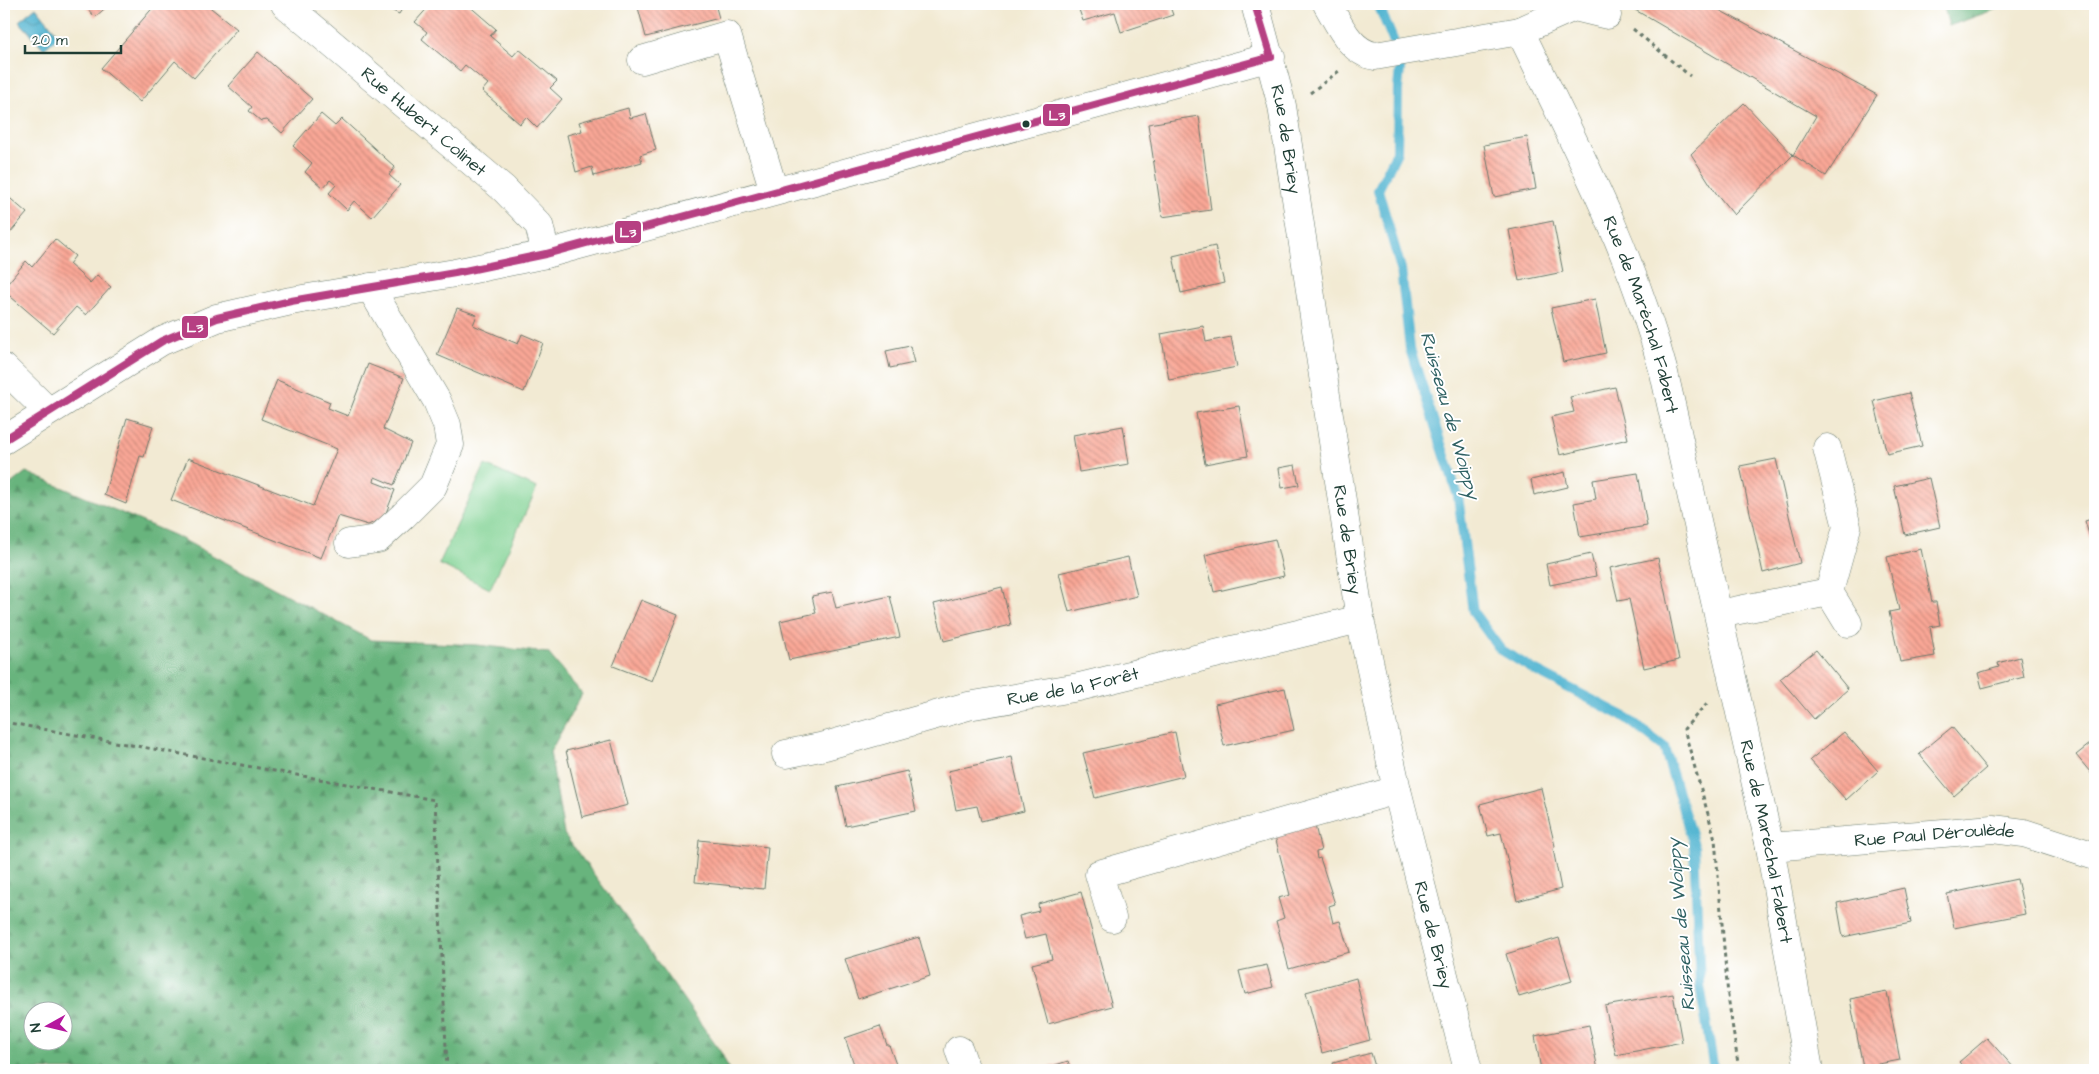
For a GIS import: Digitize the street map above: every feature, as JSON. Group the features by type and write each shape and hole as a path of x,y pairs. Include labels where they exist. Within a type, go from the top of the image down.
{"street":[{"name":"Rue Hubert Colinet","path":"285,4 504,189 539,225 546,254"},
{"name":"Rue de Briey","path":"1255,4 1271,57 1282,106 1360,620 1397,790 1468,1070"},
{"path":"1327,4 1352,42 1372,53 1421,48 1520,31 1576,6 1607,16"},
{"name":"Rue de Maréchal Fabert","path":"1520,31 1609,215 1649,318 1664,373 1770,847 1809,1070"},
{"path":"642,60 727,35 774,191"},
{"path":"4,440 137,355 187,329 246,310 455,273 546,254 1271,57"},
{"path":"349,543 378,539 403,516 433,486 450,445 447,425 437,401 370,287"},
{"path":"4,368 48,411"},
{"path":"1827,448 1847,527 1829,592 1848,623"},
{"path":"1719,614 1829,592"},
{"name":"Rue de la Forêt","path":"786,754 825,746 968,706 1079,687 1360,620"},
{"path":"1112,918 1100,874 1397,790"},
{"name":"Rue Paul Déroulède","path":"1770,847 1993,829 2024,833 2095,856"}],"path":[{"path":"1607,16 1640,32 1690,76"},
{"path":"1282,106 1307,97 1345,66 1372,53"},
{"path":"1732,673 1684,729 1715,839 1728,996 1739,1070"},
{"path":"4,722 435,800 447,1070"}],"green space":[{"path":"1943,4 2010,4 1949,26"},
{"path":"485,465 537,488 490,589 439,564"},
{"path":"26,472 178,537 371,640 477,645 548,653 582,694 550,752 564,834 632,926 722,1054 729,1070 4,1070 4,489"}],"water":[{"path":"36,7 59,36 44,49 19,21"}],"building":[{"path":"83,4 110,4 95,17"},
{"path":"156,4 206,4 237,29 194,78 175,61 140,102 101,68"},
{"path":"379,4 405,4 399,14"},
{"path":"431,4 467,4 496,29 490,36 513,56 519,49 557,81 550,88 562,99 537,128 526,117 520,124 482,91 488,84 465,65 460,71 422,39 427,32 415,22"},
{"path":"637,4 715,4 719,18 646,37"},
{"path":"1077,4 1169,4 1173,15 1121,32 1115,12 1083,21"},
{"path":"1625,4 1708,4 1877,95 1826,176 1793,155 1816,116"},
{"path":"258,52 312,99 282,133 267,120 261,121 249,111 252,107 228,86"},
{"path":"1744,103 1793,155 1734,215 1716,193 1691,154"},
{"path":"628,108 630,118 646,114 656,150 640,155 642,162 594,176 592,167 576,172 567,135 582,131 579,122"},
{"path":"321,114 335,126 342,119 395,167 389,175 400,185 372,217 354,201 347,210 329,193 336,185 330,180 323,188 305,172 312,163 293,146"},
{"path":"1199,116 1211,210 1162,217 1148,124"},
{"path":"1527,137 1536,189 1494,197 1484,145"},
{"path":"4,193 27,213 4,240"},
{"path":"1553,221 1563,272 1519,281 1509,230"},
{"path":"55,239 75,256 69,264 90,283 97,275 111,287 86,315 76,307 53,333 4,291 4,288 26,261 32,267"},
{"path":"1215,246 1224,283 1181,293 1173,256"},
{"path":"1595,299 1606,353 1563,362 1551,308"},
{"path":"457,308 477,315 473,325 518,344 522,334 543,343 524,392 437,355"},
{"path":"1203,326 1206,342 1231,337 1237,367 1169,380 1161,334"},
{"path":"910,346 914,363 890,368 886,351"},
{"path":"368,364 404,378 383,429 411,443 394,485 375,477 374,482 395,490 384,518 368,525 338,516 321,558 171,500 188,458 313,506 337,449 261,419 277,380 330,402 328,408 348,416"},
{"path":"1615,387 1628,439 1560,455 1551,417 1574,412 1570,397"},
{"path":"1909,393 1922,446 1887,454 1874,401"},
{"path":"1239,406 1248,456 1205,464 1196,413"},
{"path":"127,418 153,426 144,457 140,456 126,504 104,495"},
{"path":"1123,426 1129,464 1079,472 1073,435"},
{"path":"1776,459 1800,563 1763,573 1740,466"},
{"path":"1295,465 1299,485 1282,488 1279,468"},
{"path":"1565,472 1568,487 1534,495 1531,480"},
{"path":"1638,473 1647,526 1580,537 1574,503 1596,499 1593,480"},
{"path":"1929,478 1940,527 1905,535 1894,486"},
{"path":"2095,518 2095,539 2091,541 2085,521"},
{"path":"1275,539 1284,576 1214,592 1205,555"},
{"path":"1921,549 1932,602 1936,602 1940,625 1930,627 1935,656 1900,662 1889,612 1899,610 1887,557"},
{"path":"1591,554 1596,576 1550,585 1546,564"},
{"path":"1128,557 1137,596 1069,612 1059,573"},
{"path":"1658,558 1679,660 1644,668 1629,599 1618,601 1610,568"},
{"path":"1002,587 1011,625 944,641 934,604"},
{"path":"832,592 836,608 890,596 900,637 789,660 780,621 816,613 812,596"},
{"path":"641,600 678,615 652,681 613,666"},
{"path":"1816,650 1848,689 1814,719 1780,679"},
{"path":"2020,657 2024,677 1982,688 1978,673 1999,667 1998,663"},
{"path":"1285,688 1294,730 1224,746 1215,704"},
{"path":"1952,727 1986,768 1954,796 1919,754"},
{"path":"1175,732 1184,776 1095,798 1083,753"},
{"path":"1844,732 1878,771 1846,800 1810,760"},
{"path":"611,740 628,805 582,817 566,751"},
{"path":"2095,740 2095,778 2076,755"},
{"path":"1012,757 1024,811 981,821 977,806 956,810 948,771"},
{"path":"907,771 916,811 846,826 837,787"},
{"path":"1541,788 1555,846 1553,849 1561,889 1517,901 1501,833 1488,836 1480,804"},
{"path":"1314,821 1321,851 1316,852 1317,859 1320,858 1335,904 1329,906 1333,923 1340,921 1349,952 1289,969 1276,921 1284,918 1278,898 1290,895 1274,832"},
{"path":"699,840 768,847 764,889 695,882"},
{"path":"2017,879 2025,914 1954,928 1947,894"},
{"path":"1904,888 1911,923 1843,937 1837,903"},
{"path":"1081,892 1112,1006 1048,1024 1032,964 1052,959 1046,934 1025,939 1019,916 1039,911 1038,904"},
{"path":"919,937 930,976 858,999 845,959"},
{"path":"1559,938 1572,981 1519,997 1506,954"},
{"path":"1267,965 1273,987 1245,994 1239,971"},
{"path":"1356,978 1370,1040 1322,1053 1306,992"},
{"path":"1887,992 1900,1060 1863,1067 1850,999"},
{"path":"1673,994 1682,1042 1616,1055 1605,1006"},
{"path":"1589,1025 1598,1070 1541,1070 1535,1036"},
{"path":"880,1026 898,1070 856,1070 845,1038"},
{"path":"1987,1038 2016,1070 1966,1070 1959,1062"},
{"path":"1371,1053 1376,1070 1335,1070 1333,1063"},
{"path":"1068,1061 1071,1070 1040,1070"}],"waterway":[{"name":"Ruisseau de Woippy","path":"1378,4 1401,59 1398,89 1397,152 1378,190 1401,269 1410,349 1458,496 1473,612 1500,649 1536,671 1625,717 1664,747 1694,845 1700,985 1714,1070"}],"transit line":[{"name":"L3","path":"1255,4 1271,57"},
{"name":"L3","path":"4,440 162,341 217,318 291,301 455,273 546,254 1271,57"}]}
